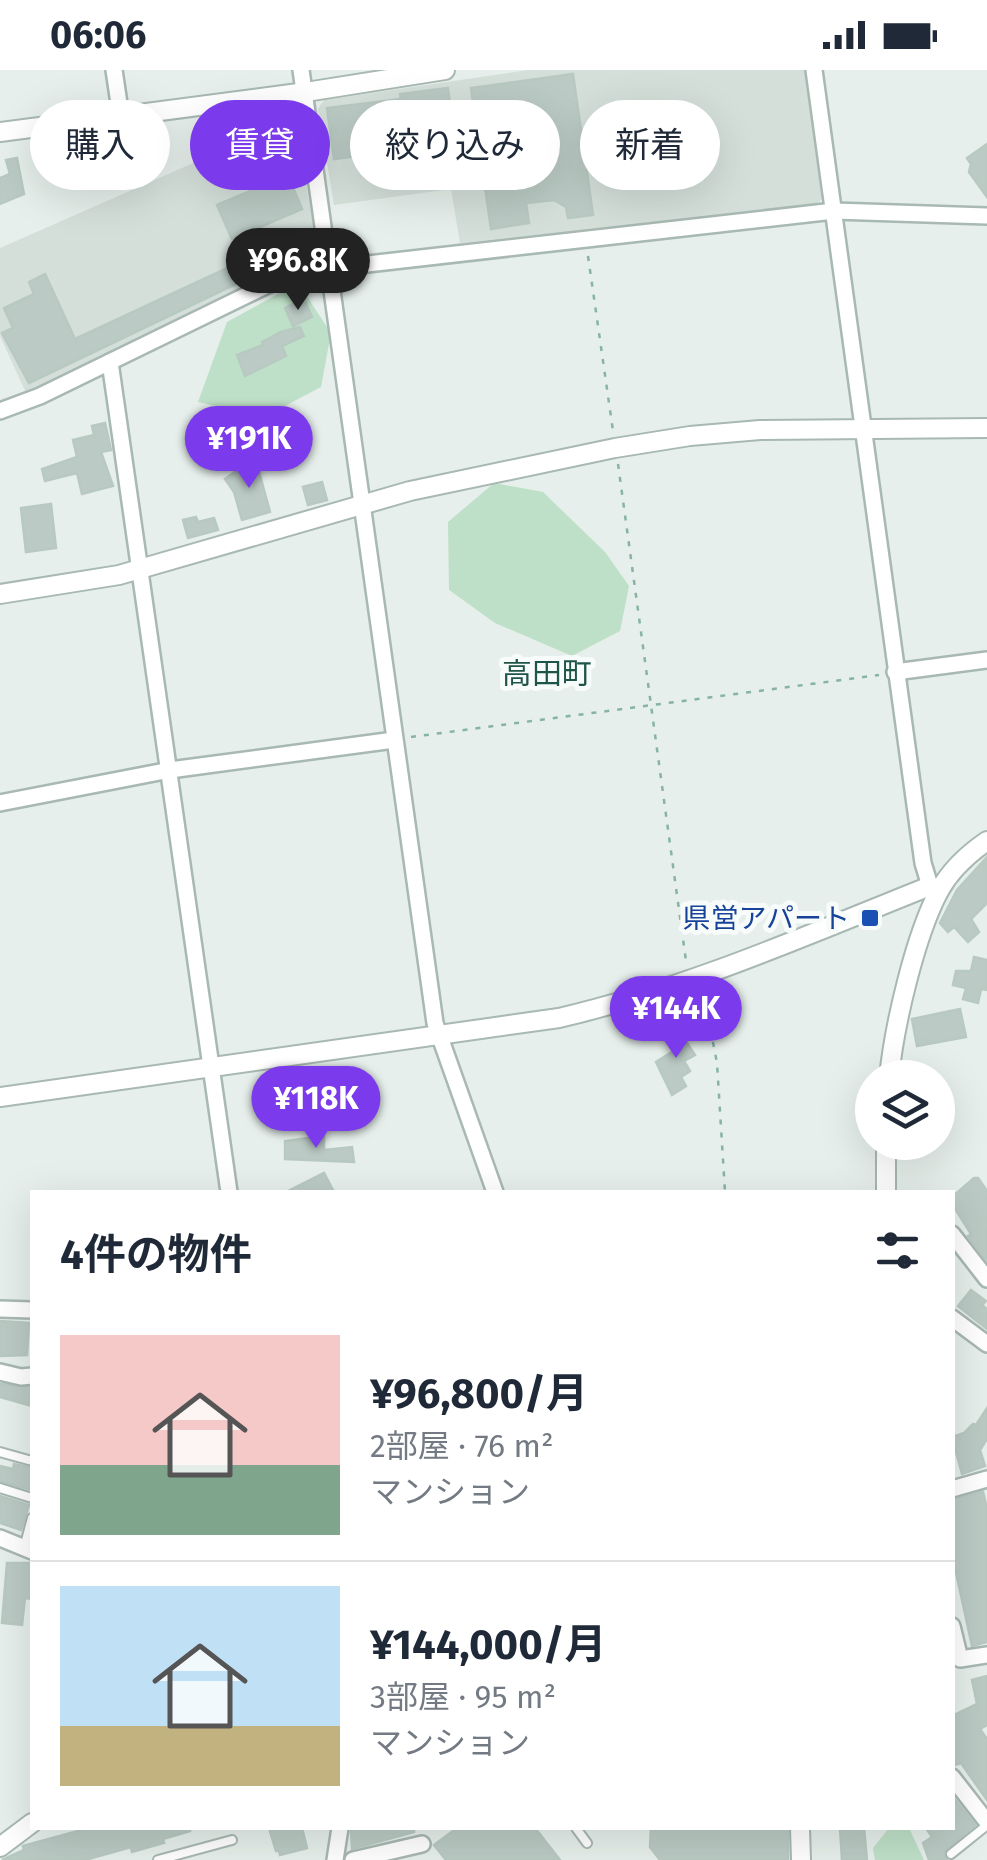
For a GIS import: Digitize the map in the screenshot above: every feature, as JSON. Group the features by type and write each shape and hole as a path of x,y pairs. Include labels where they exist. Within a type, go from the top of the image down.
{"street":[{"path":"114,70 118,100"},
{"path":"301,70 438,1036 494,1190"},
{"path":"170,110 445,70"},
{"path":"814,70 924,863 935,889 898,1020 892,1060"},
{"path":"0,132 30,128"},
{"path":"0,411 40,396 284,277 330,268 834,210 987,216"},
{"path":"110,362 229,1190"},
{"path":"0,594 140,569 364,503 616,448 760,430 987,428"},
{"path":"896,672 987,660"},
{"path":"0,803 170,770 394,740"},
{"path":"0,1097 560,1018 633,1001 935,889 987,842"},
{"path":"886,1160 886,1190"},
{"path":"955,1238 987,1280"},
{"path":"0,1309 30,1310"},
{"path":"955,1320 987,1344"},
{"path":"0,1372 30,1376"},
{"path":"955,1488 987,1479"},
{"path":"0,1538 28,1549"},
{"path":"955,1638 960,1659 987,1655"},
{"path":"955,1782 986,1819"},
{"path":"0,1847 30,1824"},
{"path":"335,1860 340,1830"},
{"path":"800,1830 801,1860"},
{"path":"353,1860 424,1842"}],"lane":[{"path":"0,1452 30,1460"},
{"path":"0,1488 30,1497"},
{"path":"951,1854 986,1819"},
{"path":"578,1830 588,1843"},
{"path":"158,1860 232,1840"}],"path":[{"path":"585,237 696,980 717,1063 725,1190"},
{"path":"394,740 896,672"}],"shaded area":[{"path":"528,70 805,70 823,197 816,206 460,243 451,190 560,190 560,100 350,100 350,190 444,190 334,205 330,181 330,100 324,100"},
{"path":"190,165 190,190 307,190 318,257 26,393 0,336 0,248 132,190 170,190 170,173"}],"green space":[{"path":"298,283 331,333 321,387 264,417 198,402 227,322"},
{"path":"494,483 543,492 605,552 629,586 620,631 572,656 495,623 449,590 448,522"},
{"path":"887,1830 910,1830 924,1860 875,1860 873,1848"}],"building":[{"path":"573,74 580,123 580,190 589,190 593,215 568,218 566,207 554,200 526,203 529,223 491,229 485,190 560,190 560,100 473,100 471,88"},
{"path":"448,88 449,100 393,100 401,99 400,94"},
{"path":"350,105 350,157 334,159 330,108"},
{"path":"987,144 987,197 969,172 971,164 967,158"},
{"path":"17,158 24,194 0,204 0,178 10,174 6,160"},
{"path":"252,190 294,190 302,209 232,239 217,205"},
{"path":"296,236 303,252 29,383 2,333 13,328 4,308 34,294 29,282 45,274 75,339"},
{"path":"304,299 312,317 293,326 285,308"},
{"path":"300,327 304,336 282,346 286,356 245,376 237,355 263,345 262,342 281,332"},
{"path":"105,423 111,450 101,452 113,486 82,494 77,473 45,481 42,469 77,457 73,440 94,435 92,426"},
{"path":"255,457 270,512 242,520 234,492 225,479"},
{"path":"322,482 327,500 308,505 303,487"},
{"path":"51,504 56,548 26,552 21,508"},
{"path":"196,517 198,522 214,518 218,530 188,538 183,520"},
{"path":"987,857 987,903 971,919 979,932 968,942 954,927 948,932 940,923 957,890"},
{"path":"974,957 987,960 987,990 981,989 978,1003 963,999 966,988 953,985 956,971 971,971"},
{"path":"960,1009 966,1037 917,1046 912,1019"},
{"path":"673,1022 695,1055 684,1061 690,1071 681,1077 686,1086 672,1095 656,1062 678,1048 665,1027"},
{"path":"324,1136 324,1150 352,1147 354,1162 285,1159 285,1141"},
{"path":"324,1173 333,1190 290,1190"},
{"path":"974,1178 987,1191 987,1261 968,1236 971,1234 955,1209 955,1194"},
{"path":"971,1290 986,1301 982,1305 987,1309 987,1329 958,1306"},
{"path":"0,1321 29,1323 27,1355 0,1356"},
{"path":"0,1384 30,1387 30,1405 0,1397"},
{"path":"987,1408 987,1439 980,1450 985,1466 962,1474 955,1436 976,1425"},
{"path":"14,1464 30,1468 30,1489 0,1481 0,1466 13,1469"},
{"path":"983,1492 987,1509 987,1642 972,1646 955,1568 955,1499"},
{"path":"0,1496 29,1505 21,1530 0,1523"},
{"path":"7,1563 30,1563 30,1599 25,1598 22,1625 2,1623"},
{"path":"987,1676 987,1725 980,1729 987,1739 987,1800 961,1763 955,1765 955,1715 977,1704 972,1680"},
{"path":"955,1800 975,1825 946,1849 947,1860 929,1860 923,1843 932,1837 927,1830 955,1830"},
{"path":"82,1830 190,1830 163,1839 164,1843 132,1852 131,1847 85,1860 2,1860 24,1850 23,1846"},
{"path":"270,1830 302,1830 307,1848 280,1855"},
{"path":"351,1830 414,1830 414,1832 352,1849"},
{"path":"454,1830 537,1830 560,1860 446,1860 434,1845"},
{"path":"651,1830 788,1830 788,1860 660,1860 650,1847"},
{"path":"840,1830 864,1830 867,1860 842,1860"}],"place":[{"name":"県営アパート","path":"870,918"}],"district":[{"name":"高田町","path":"547,674"}]}
